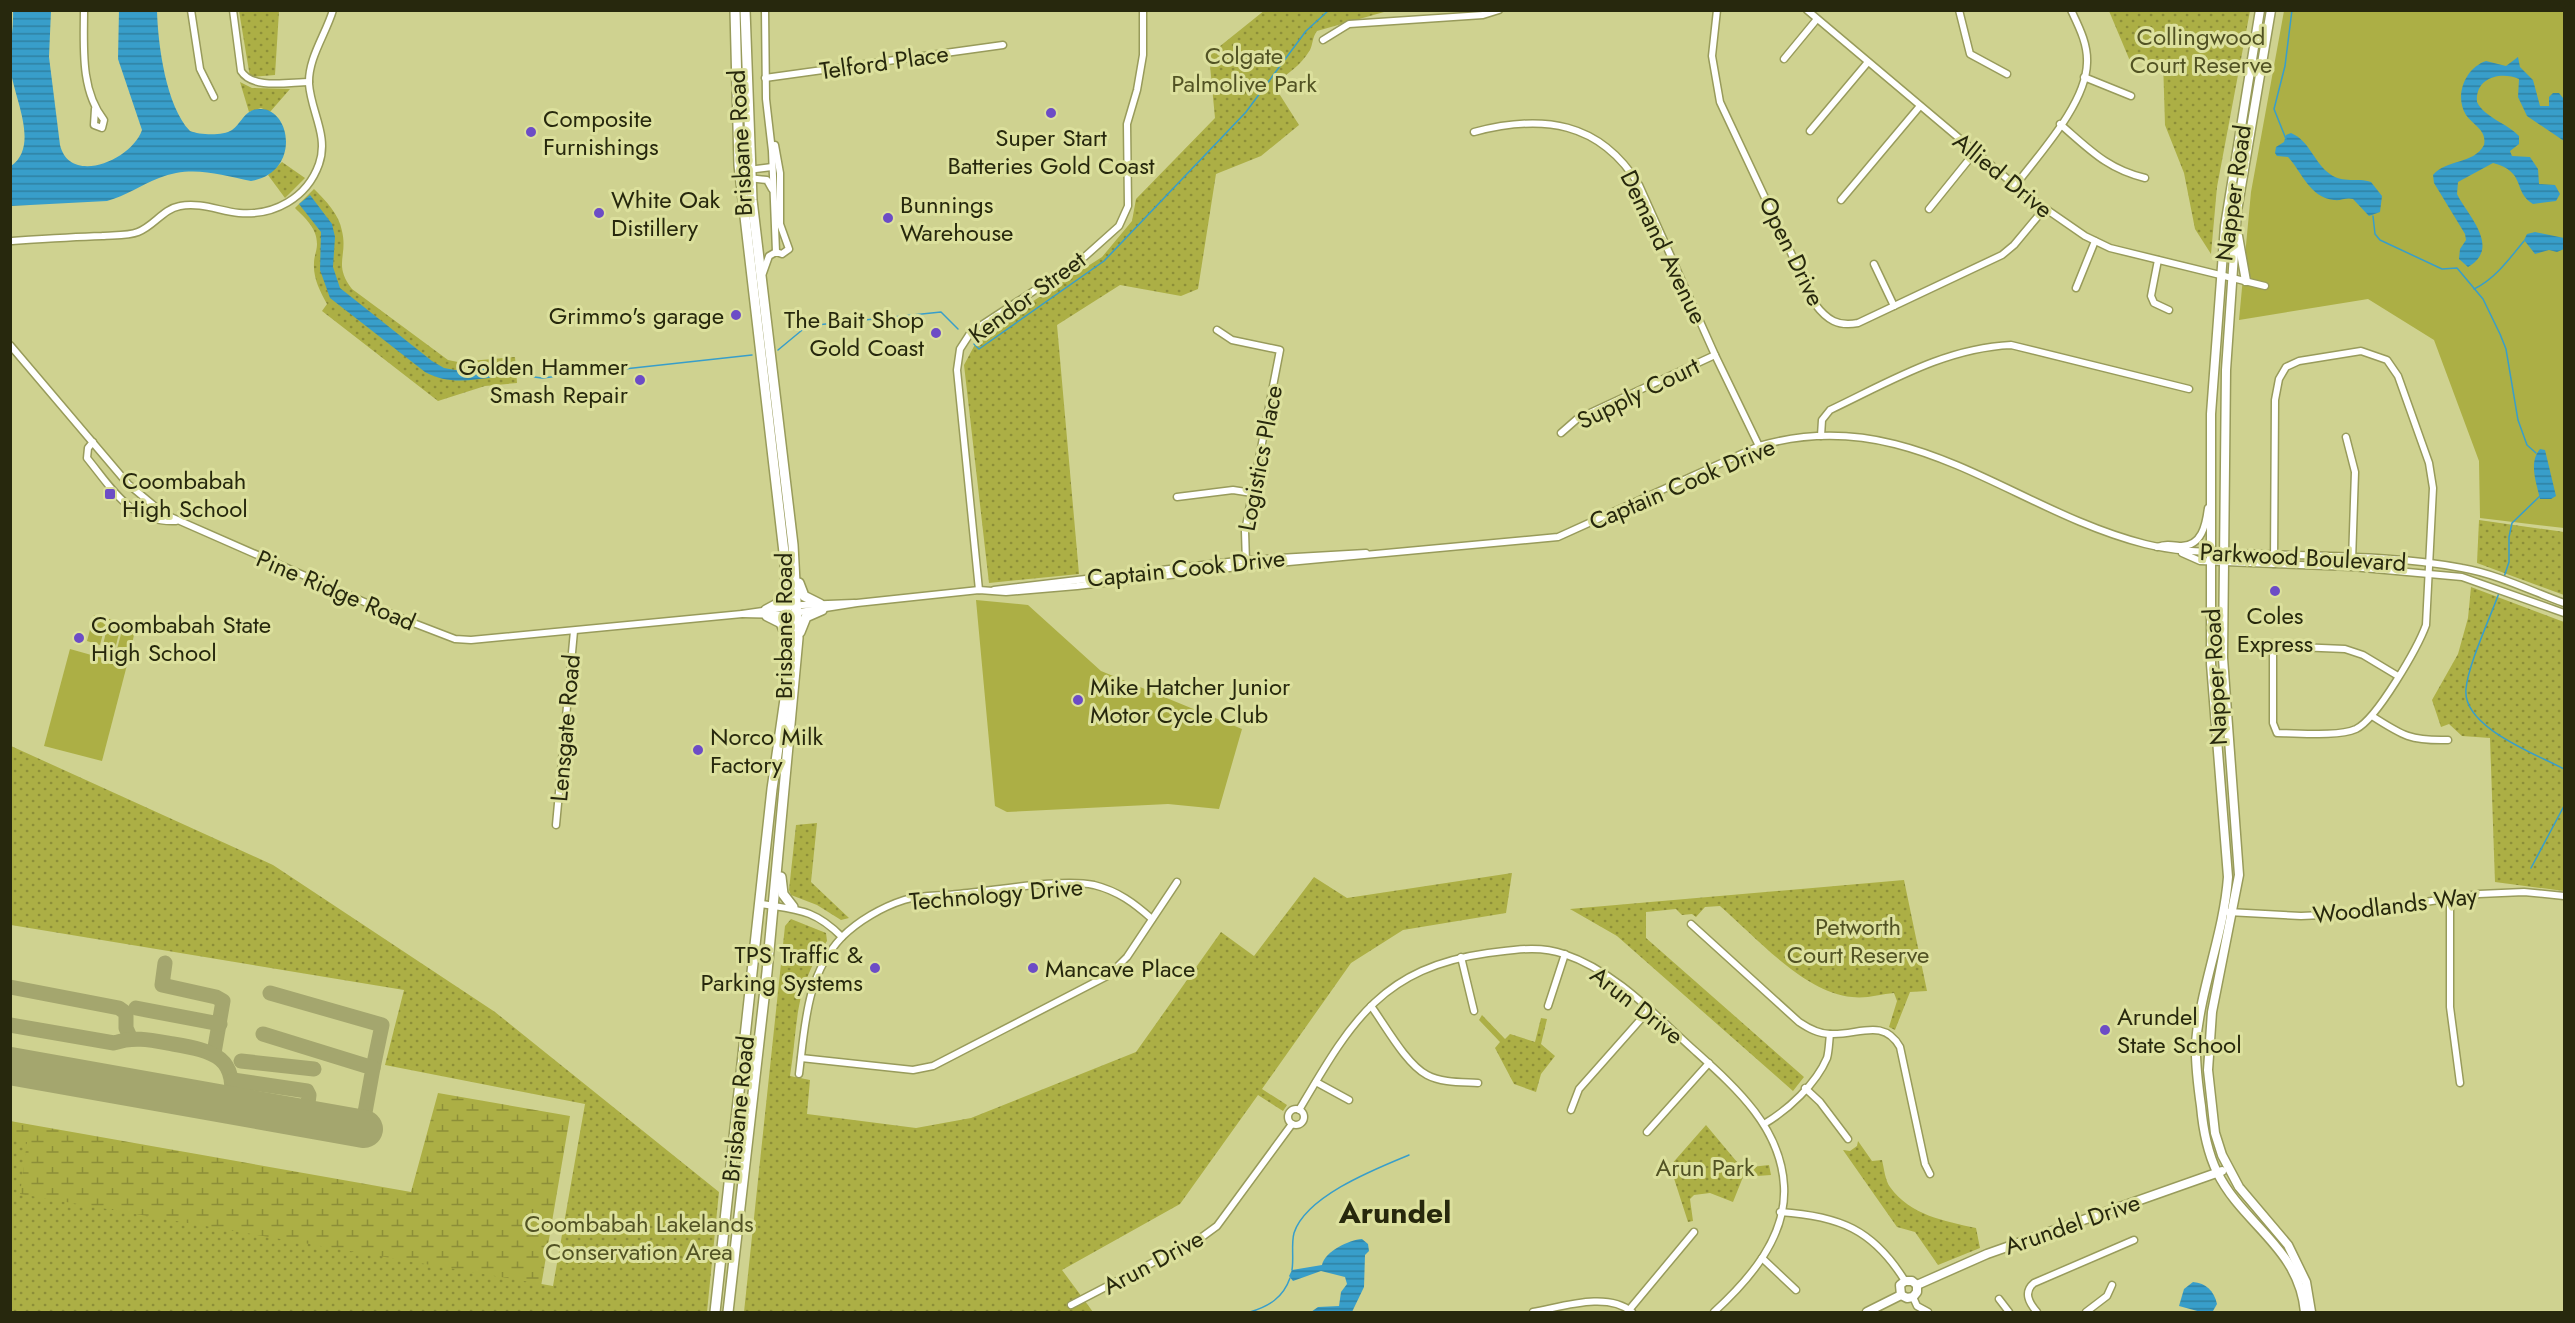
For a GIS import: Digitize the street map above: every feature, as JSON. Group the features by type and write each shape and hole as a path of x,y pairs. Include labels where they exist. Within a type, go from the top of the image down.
{"highway":[{"name":"Brisbane Road","path":"735,10 745,174 787,592 792,610"},
{"name":"Brisbane Road","path":"728,1312 780,830 793,640 792,610 795,566 762,286 745,174 745,10"},
{"path":"787,592 767,613 781,623 793,640 806,617 821,607 803,594 795,566"},
{"name":"Brisbane Road","path":"715,1312 772,789 793,640"},
{"path":"780,830 782,888 793,907"}],"main road":[{"name":"Napper Road","path":"2260,10 2228,210 2212,373 2211,678 2228,862 2230,912 2212,1012 2208,1051 2215,1133 2228,1168 2239,1187 2288,1245 2306,1282 2312,1312"},
{"name":"Napper Road","path":"2271,10 2247,145 2236,226 2231,279 2223,451 2223,658 2239,874 2196,1042 2203,1124 2218,1173 2233,1197 2285,1257 2300,1289 2305,1312"},
{"path":"2236,226 2246,281"},
{"name":"Arundel Drive","path":"1917,1285 1987,1254 2228,1168"},
{"path":"1905,1281 1912,1281 1917,1285 1917,1292 1913,1297 1907,1298 1901,1295 1899,1288 1905,1281"},
{"path":"1867,1312 1901,1295"}],"street":[{"path":"84,10 84,64 95,109"},
{"path":"191,10 191,29 200,69 214,97"},
{"path":"233,10 241,71 245,77 254,82 309,82"},
{"path":"10,241 136,233 168,210 180,206 192,205 256,213 272,210 288,203 308,184 319,165 322,151 320,125 309,82 314,56 333,10"},
{"name":"Brisbane Road","path":"765,10 765,78 771,137"},
{"name":"Kendor Street","path":"980,590 957,370 960,349 971,332 1081,260 1119,226 1128,206 1127,124 1137,90 1143,55 1143,10"},
{"path":"1323,40 1349,24 1483,15 1499,10"},
{"name":"Open Drive","path":"1717,10 1712,56 1720,102 1815,304 1823,315 1845,326 1858,323 2002,255 2014,245 2044,209"},
{"name":"Allied Drive","path":"1807,10 2015,186 2044,209 2095,241 2110,248 2265,286"},
{"path":"1959,10 1970,54 2007,74"},
{"path":"2015,186 2060,124 2081,89 2087,64 2085,41 2071,10"},
{"path":"1784,59 1817,19"},
{"name":"Telford Place","path":"765,78 1003,45"},
{"path":"1810,131 1868,62"},
{"path":"2084,77 2131,96"},
{"path":"1841,200 1920,106"},
{"name":"Demand Avenue","path":"1474,132 1497,126 1536,123 1559,125 1584,132 1610,148 1627,166 1638,185 1759,446"},
{"path":"2060,124 2109,165 2122,173 2145,178"},
{"path":"771,137 776,252"},
{"path":"771,137 776,146 780,178 780,224 789,249 782,254 776,252"},
{"path":"1929,209 1975,152"},
{"path":"745,174 772,167"},
{"path":"772,167 780,178"},
{"path":"745,174 769,182 774,204"},
{"path":"2076,288 2095,241"},
{"path":"762,286 766,259 776,252"},
{"path":"2158,260 2151,296 2154,303 2169,310"},
{"path":"1874,264 1894,306"},
{"name":"Logistics Place","path":"1217,330 1232,340 1280,350 1244,540 1246,563"},
{"name":"Pine Ridge Road","path":"10,345 140,496 176,520 455,639 471,640 792,610"},
{"path":"1821,436 1822,420 1830,410 1934,360 1985,346 2012,345 2189,389"},
{"path":"2274,564 2275,400 2279,379 2286,367 2299,361 2361,351 2387,360 2398,376 2429,464 2433,488 2426,625 2420,643 2372,716 2357,729 2345,732 2277,733 2273,723 2273,654 2276,646 2345,649 2363,655 2398,676"},
{"name":"Supply Court","path":"1562,433 1577,419 1715,355"},
{"name":"Captain Cook Drive","path":"792,610 980,590 1006,592 1077,586 1246,563 1381,554 1557,537 1759,446 1781,440 1821,436 1859,437 1893,442 1928,453 2115,536 2179,551"},
{"path":"2346,437 2355,472 2352,567"},
{"path":"93,442 87,452 87,458 128,507 156,520 176,520"},
{"path":"1177,497 1233,490 1252,493"},
{"path":"136,510 142,504 140,496"},
{"path":"2156,547 2166,544 2183,546 2199,538 2206,522 2211,499"},
{"name":"Parkwood Boulevard","path":"2179,551 2200,561 2211,557 2274,555 2430,563 2463,568 2565,603"},
{"name":"Parkwood Boulevard","path":"2224,557 2274,564 2429,572 2462,577 2565,613"},
{"name":"Lensgate Road","path":"556,825 574,631"},
{"path":"2372,716 2405,737 2448,740"},
{"name":"Technology Drive","path":"799,1074 808,1002 814,982 827,957 842,937 874,913 905,900 1077,882 1115,891 1133,902 1152,919"},
{"path":"801,1058 913,1070 933,1066 1109,975 1127,957 1177,882"},
{"name":"Woodlands Way","path":"2230,912 2301,916 2344,914 2451,898 2524,892 2565,896"},
{"path":"2451,898 2450,1007 2460,1083"},
{"path":"761,904 793,907 821,919 842,937"},
{"path":"1691,924 1799,1022 1813,1030 1830,1035 1883,1030 1893,1035 1900,1047 1924,1164 1930,1174"},
{"name":"Arun Drive","path":"1299,1110 1351,1025 1371,1006 1415,974 1461,957 1520,949 1545,949 1565,954 1603,974 1649,1010 1709,1063 1751,1105 1764,1124 1781,1164 1784,1187 1780,1212 1762,1258 1754,1270 1714,1312"},
{"path":"1548,1006 1565,954"},
{"path":"1461,957 1474,1011"},
{"path":"1371,1006 1414,1064 1426,1075 1454,1082 1478,1083"},
{"path":"1571,1110 1579,1089 1649,1010"},
{"path":"1764,1124 1782,1114 1822,1068 1828,1055 1830,1035"},
{"path":"1647,1132 1709,1063"},
{"path":"1316,1082 1349,1100"},
{"path":"1805,1088 1820,1102 1848,1139"},
{"path":"1299,1110 1304,1116 1303,1121 1299,1125 1292,1124 1289,1114 1299,1110"},
{"name":"Arun Drive","path":"1071,1305 1202,1237 1217,1226 1292,1124"},
{"path":"1780,1212 1816,1214 1848,1226 1873,1242 1887,1255 1905,1281"},
{"path":"1533,1312 1603,1302 1631,1311 1694,1232"},
{"path":"2037,1312 2028,1295 2029,1287 2034,1283 2134,1240"},
{"path":"1762,1258 1796,1290"},
{"path":"2086,1312 2107,1296 2112,1285"},
{"path":"1913,1297 1917,1306 1928,1312"},
{"path":"1999,1299 2006,1311"}],"green space":[{"name":"Colgate Palmolive Park","path":"1265,10 1384,12 1317,31 1310,50 1302,61 1273,84 1299,125 1261,156 1216,174 1198,289 1181,296 1120,285 1057,325 1079,574 989,583 964,365 980,335 1102,257 1132,221 1136,199 1215,118 1209,55"},
{"path":"239,11 279,11 275,75 250,77"},
{"name":"Collingwood Court Reserve","path":"2109,11 2250,11 2217,187 2211,254 2195,229 2184,173 2165,125 2163,60 2130,61"},
{"path":"2284,11 2564,11 2564,528 2480,518 2479,461 2434,340 2368,299 2239,320 2251,192"},
{"path":"240,82 252,88 290,89 270,112 261,108 249,112"},
{"path":"282,162 305,178 285,198 268,175"},
{"path":"314,189 338,219 343,240 343,273 352,289 448,360 458,362 515,357 517,383 485,386 438,401 322,311 327,304 315,274 317,246 315,233 295,208"},
{"path":"2479,520 2564,532 2564,595 2477,563"},
{"path":"2471,587 2564,622 2564,891 2495,882 2490,738 2462,736 2449,724 2441,727 2432,700 2458,654 2468,618"},
{"name":"Mike Hatcher Junior Motor Cycle Club","path":"976,600 1028,605 1101,671 1242,729 1219,809 1168,804 1007,812 995,806"},
{"path":"94,615 107,618 100,645 87,641"},
{"path":"109,619 122,622 115,649 103,645"},
{"path":"124,623 136,626 130,653 117,649"},
{"path":"70,649 127,665 102,761 44,746"},
{"name":"Coombabah Lakelands Conservation Area","path":"11,746 273,865 495,1012 719,1192 707,1312 11,1312 11,1139 27,1142 20,1194 553,1286 585,1104 385,1065 404,990 11,925"},
{"path":"817,823 811,882 849,918 841,920 817,905 791,895 789,890 796,825"},
{"path":"1512,873 1506,913 1403,930 1351,963 1262,1089 1287,1105 1283,1111 1258,1095 1180,1204 1062,1270 1093,1312 744,1312 785,926 791,919 826,933 827,941 808,975 803,991 790,1076 810,1080 807,1114 916,1128 971,1118 1136,1052 1221,932 1254,956 1314,877 1347,898"},
{"name":"Petworth Court Reserve","path":"1904,880 1927,991 1910,992 1895,1030 1889,1027 1897,1001 1894,993 1852,997 1834,993 1816,985 1781,961 1720,906 1705,907 1696,917 1692,914 1682,915 1676,909 1646,912 1646,938 1804,1077 1793,1091 1617,936 1570,909"},
{"path":"1482,1015 1505,1039 1510,1034 1535,1042 1541,1018 1547,1019 1541,1044 1555,1056 1541,1074 1536,1092 1514,1084 1495,1048 1500,1042 1479,1020"},
{"path":"438,1093 570,1116 538,1304 533,1312 11,1312 10,1121 411,1192"},
{"name":"Arun Park","path":"1706,1125 1742,1168 1769,1165 1771,1175 1743,1177 1733,1202 1710,1193 1694,1195 1690,1199 1693,1221 1688,1222 1670,1166"},
{"path":"1858,1141 1872,1161 1882,1160 1888,1184 1898,1197 1928,1215 1976,1228 1980,1248 1938,1265 1915,1232 1897,1227 1843,1150 1850,1151 1857,1146"}],"water":[{"path":"119,10 157,11 159,41 169,91 182,120 190,131 205,134 228,132 251,111 261,109 271,112 279,120 284,130 286,142 284,155 278,167 267,176 251,181 205,172 182,172 159,178 107,201 11,206 11,166 24,147 25,134 10,63 13,11 51,11 49,57 60,145 66,157 76,164 88,166 114,159 136,141 142,130 118,59"},
{"path":"2518,57 2520,67 2533,80 2540,106 2549,106 2549,97 2553,93 2559,93 2563,98 2564,141 2527,116 2518,97 2519,79 2504,76 2490,78 2480,87 2477,102 2485,112 2519,136 2519,144 2510,151 2512,156 2530,157 2538,169 2539,184 2555,185 2560,194 2556,201 2533,204 2523,193 2511,171 2493,163 2458,182 2457,194 2474,221 2482,241 2482,250 2478,259 2468,267 2459,259 2460,249 2466,240 2465,234 2434,183 2433,175 2445,166 2473,156 2484,145 2482,132 2466,115 2461,100 2467,76 2486,61 2506,66"},
{"path":"2291,133 2303,141 2330,174 2345,180 2371,182 2382,196 2380,212 2369,216 2353,199 2325,198 2312,189 2288,157 2277,156 2275,153 2276,147 2284,142 2286,135"},
{"path":"310,195 332,224 335,237 333,267 340,288 444,368 455,370 494,366 496,377 451,380 425,372 330,298 320,270 321,232 299,204"},
{"path":"2535,232 2564,238 2564,249 2535,254 2524,240 2527,234"},
{"path":"2540,449 2545,450 2556,496 2551,499 2540,499 2534,467 2536,455"},
{"path":"1362,1239 1368,1244 1369,1251 1365,1255 1364,1287 1352,1312 1311,1312 1318,1307 1339,1306 1341,1292 1347,1284 1345,1277 1321,1271 1293,1281 1289,1276 1292,1270 1322,1265 1328,1255 1338,1247"},
{"path":"2193,1282 2206,1286 2212,1292 2217,1304 2213,1311 2201,1312 2179,1306 2184,1289"}],"waterway":[{"path":"974,344 979,349 1104,261 1246,112 1306,31 1329,10"},
{"path":"2286,139 2274,109 2285,66 2292,10"},
{"path":"2373,216 2375,234 2380,240 2442,269 2457,268 2483,299 2506,349 2518,420 2527,445 2536,453"},
{"path":"2474,289 2495,274 2524,241"},
{"path":"778,350 807,326 941,312 958,329"},
{"path":"495,372 542,378 752,355"},
{"path":"2504,577 2509,562 2509,537 2512,523 2540,496"},
{"path":"2499,593 2471,667 2466,689 2468,703 2476,715 2503,738 2564,769"},
{"path":"2531,868 2564,806"},
{"path":"1292,1270 1294,1233 1312,1207 1343,1185 1409,1155"},
{"path":"1250,1312 1263,1307 1279,1296 1290,1278"}],"taxiway":[{"path":"165,963 162,985 216,997 223,1001 214,1053"},
{"path":"10,987 119,1008 126,1013 126,1028 130,1037"},
{"path":"270,993 382,1025 373,1068"},
{"path":"136,1008 220,1024"},
{"path":"10,1025 114,1043 143,1039 200,1050 220,1059 227,1066 231,1076 230,1105"},
{"path":"263,1034 373,1068 362,1129"},
{"path":"241,1061 314,1069"},
{"path":"233,1080 307,1091 309,1095 306,1119"}],"runway":[{"path":"10,1066 364,1129"}],"place":[{"name":"Super Start Batteries Gold Coast","path":"1051,113"},
{"name":"Composite Furnishings","path":"531,132"},
{"name":"White Oak Distillery","path":"599,213"},
{"name":"Bunnings Warehouse","path":"888,218"},
{"name":"Grimmo's garage","path":"736,315"},
{"name":"The Bait Shop Gold Coast","path":"936,333"},
{"name":"Golden Hammer Smash Repair","path":"640,380"},
{"name":"Coombabah High School","path":"110,494"},
{"name":"Coles Express","path":"2275,591"},
{"name":"Coombabah State High School","path":"79,638"},
{"name":"Mike Hatcher Junior Motor Cycle Club","path":"1078,700"},
{"name":"Norco Milk Factory","path":"698,750"},
{"name":"TPS Traffic & Parking Systems","path":"875,968"},
{"name":"Mancave Place","path":"1033,968"},
{"name":"Arundel State School","path":"2105,1030"}],"district":[{"name":"Arundel","path":"1395,1212"}]}
